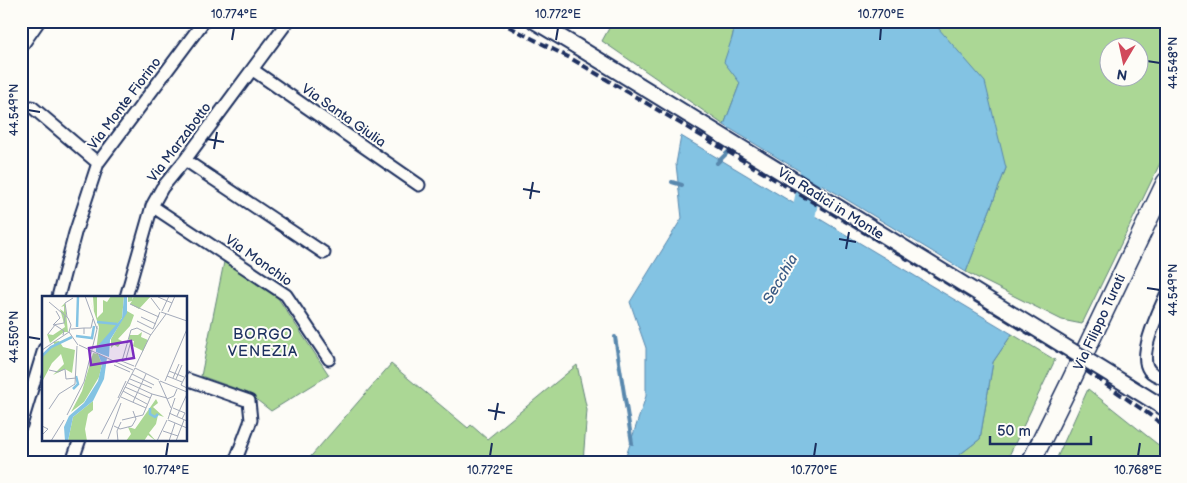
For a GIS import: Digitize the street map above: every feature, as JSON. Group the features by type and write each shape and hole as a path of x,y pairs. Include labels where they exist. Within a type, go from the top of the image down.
{"main road":[{"name":"Via Filippo Turati","path":"1031,462 1166,182"}],"street":[{"path":"21,46 40,21"},
{"name":"Via Monte Fiorino","path":"58,296 74,233 98,163 204,21"},
{"name":"Via Marzabotto","path":"126,296 152,206 162,188 253,70 288,21"},
{"name":"Via Radici in Monte","path":"534,21 1166,409"},
{"name":"Via Santa Giulia","path":"253,70 419,185"},
{"path":"32,107 98,163"},
{"path":"185,160 324,253"},
{"name":"Via Monchio","path":"152,206 286,295 329,359"},
{"path":"1166,295 1150,334 1145,358 1148,369 1157,376 1166,379"},
{"path":"21,425 42,356"},
{"path":"188,380 249,401 251,420 235,462"},
{"path":"72,462 80,440"}],"green space":[{"path":"613,21 736,21 732,38 740,83 724,125 602,41"},
{"path":"932,21 1166,21 1166,151 1082,324 1062,320 966,272 1006,168"},
{"path":"224,262 276,295 329,375 271,411 248,393 201,376"},
{"path":"1012,334 1055,360 1006,462 950,462 980,439 993,362"},
{"path":"391,364 468,428 471,425 487,439 577,365 587,410 583,462 306,462"},
{"path":"1088,389 1166,451 1166,462 1055,462"}],"water":[{"path":"736,21 932,21 985,82 1006,168 966,272 724,125 740,83 724,62"},
{"path":"681,136 1012,334 993,362 980,439 950,462 624,462 646,396 646,348 630,302 682,218 676,164"}],"waterway":[{"path":"717,163 733,147"},
{"name":"Secchia","path":"798,242 813,167 806,148"},
{"path":"672,182 682,185"},
{"path":"615,337 632,443"}],"railway":[{"path":"498,21 572,59 870,236 1059,352 1166,427"}],"district":[{"name":"BORGO VENEZIA","path":"263,342"}]}
